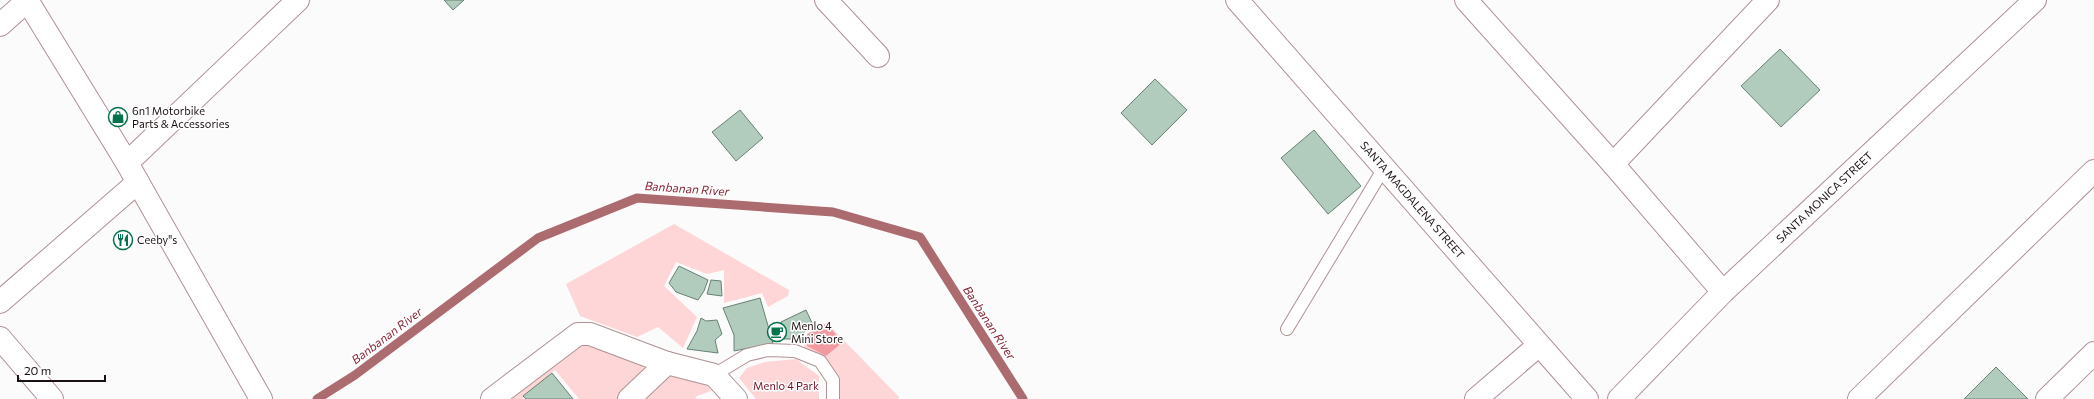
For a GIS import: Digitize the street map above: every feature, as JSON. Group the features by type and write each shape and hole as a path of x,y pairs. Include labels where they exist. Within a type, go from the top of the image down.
{"street":[{"path":"0,25 28,0 127,163 261,399"},
{"path":"127,163 298,0"},
{"path":"826,0 878,56"},
{"name":"SANTA MAGDALENA STREET","path":"1237,0 1588,399"},
{"path":"1466,0 1613,164 1723,292"},
{"path":"1613,164 1768,0"},
{"name":"SANTA MONICA STREET","path":"1619,399 1723,292 2034,0"},
{"path":"1859,399 2094,172"},
{"path":"0,302 138,182"},
{"path":"492,399 578,334 590,334 667,363 714,375 736,399"},
{"path":"0,338 52,399"},
{"path":"1476,399 1539,345"},
{"path":"2047,399 2094,353"},
{"path":"629,399 667,363"}],"lane":[{"path":"1287,329 1384,168"},
{"path":"714,375 746,354 768,350 796,351 820,361 833,380 833,399"}],"green space":[{"path":"674,224 789,290 788,296 768,307 762,293 724,303 724,270 707,274 676,262 664,286 697,317 683,348 658,327 637,337 580,316 566,284"},
{"path":"827,323 899,397 898,399 839,399 826,359 804,348 805,336"},
{"path":"580,338 638,360 647,374 620,399 579,399 555,370 522,399 498,399"},
{"name":"Menlo 4 Park","path":"796,359 819,376 819,399 756,399 739,378 747,368 765,362"},
{"path":"669,368 703,377 711,391 695,397 697,399 636,399 663,384"}],"shaded area":[{"path":"827,323 842,343 826,356 807,346 807,334"}],"building":[{"path":"444,0 464,0 453,10"},
{"path":"1780,49 1820,90 1781,127 1741,86"},
{"path":"1155,79 1187,110 1152,145 1121,113"},
{"path":"740,110 763,138 736,161 712,132"},
{"path":"1314,130 1361,186 1328,214 1281,158"},
{"path":"679,266 708,280 704,291 698,300 676,292 669,283"},
{"path":"711,280 721,281 722,296 707,294"},
{"path":"760,298 773,343 734,351 734,335 723,308"},
{"path":"806,310 813,325 805,329 802,339 784,339 781,322"},
{"path":"701,318 706,321 717,320 722,334 715,340 718,353 687,349 697,331"},
{"name":"Menlo 4 Mini Store","path":"779,323 782,339 775,340 770,326"},
{"path":"1996,367 2028,399 1964,399"},
{"path":"552,373 573,399 526,399 523,396"}],"waterway":[{"name":"Banbanan River","path":"317,399 355,375 538,238 637,198 833,212 920,237 1023,399"}],"place":[{"name":"6n1 Motorbike Parts & Accessories","path":"118,117"},
{"name":"Ceeby\"s","path":"123,240"},
{"name":"Menlo 4 Mini Store","path":"777,332"}]}
